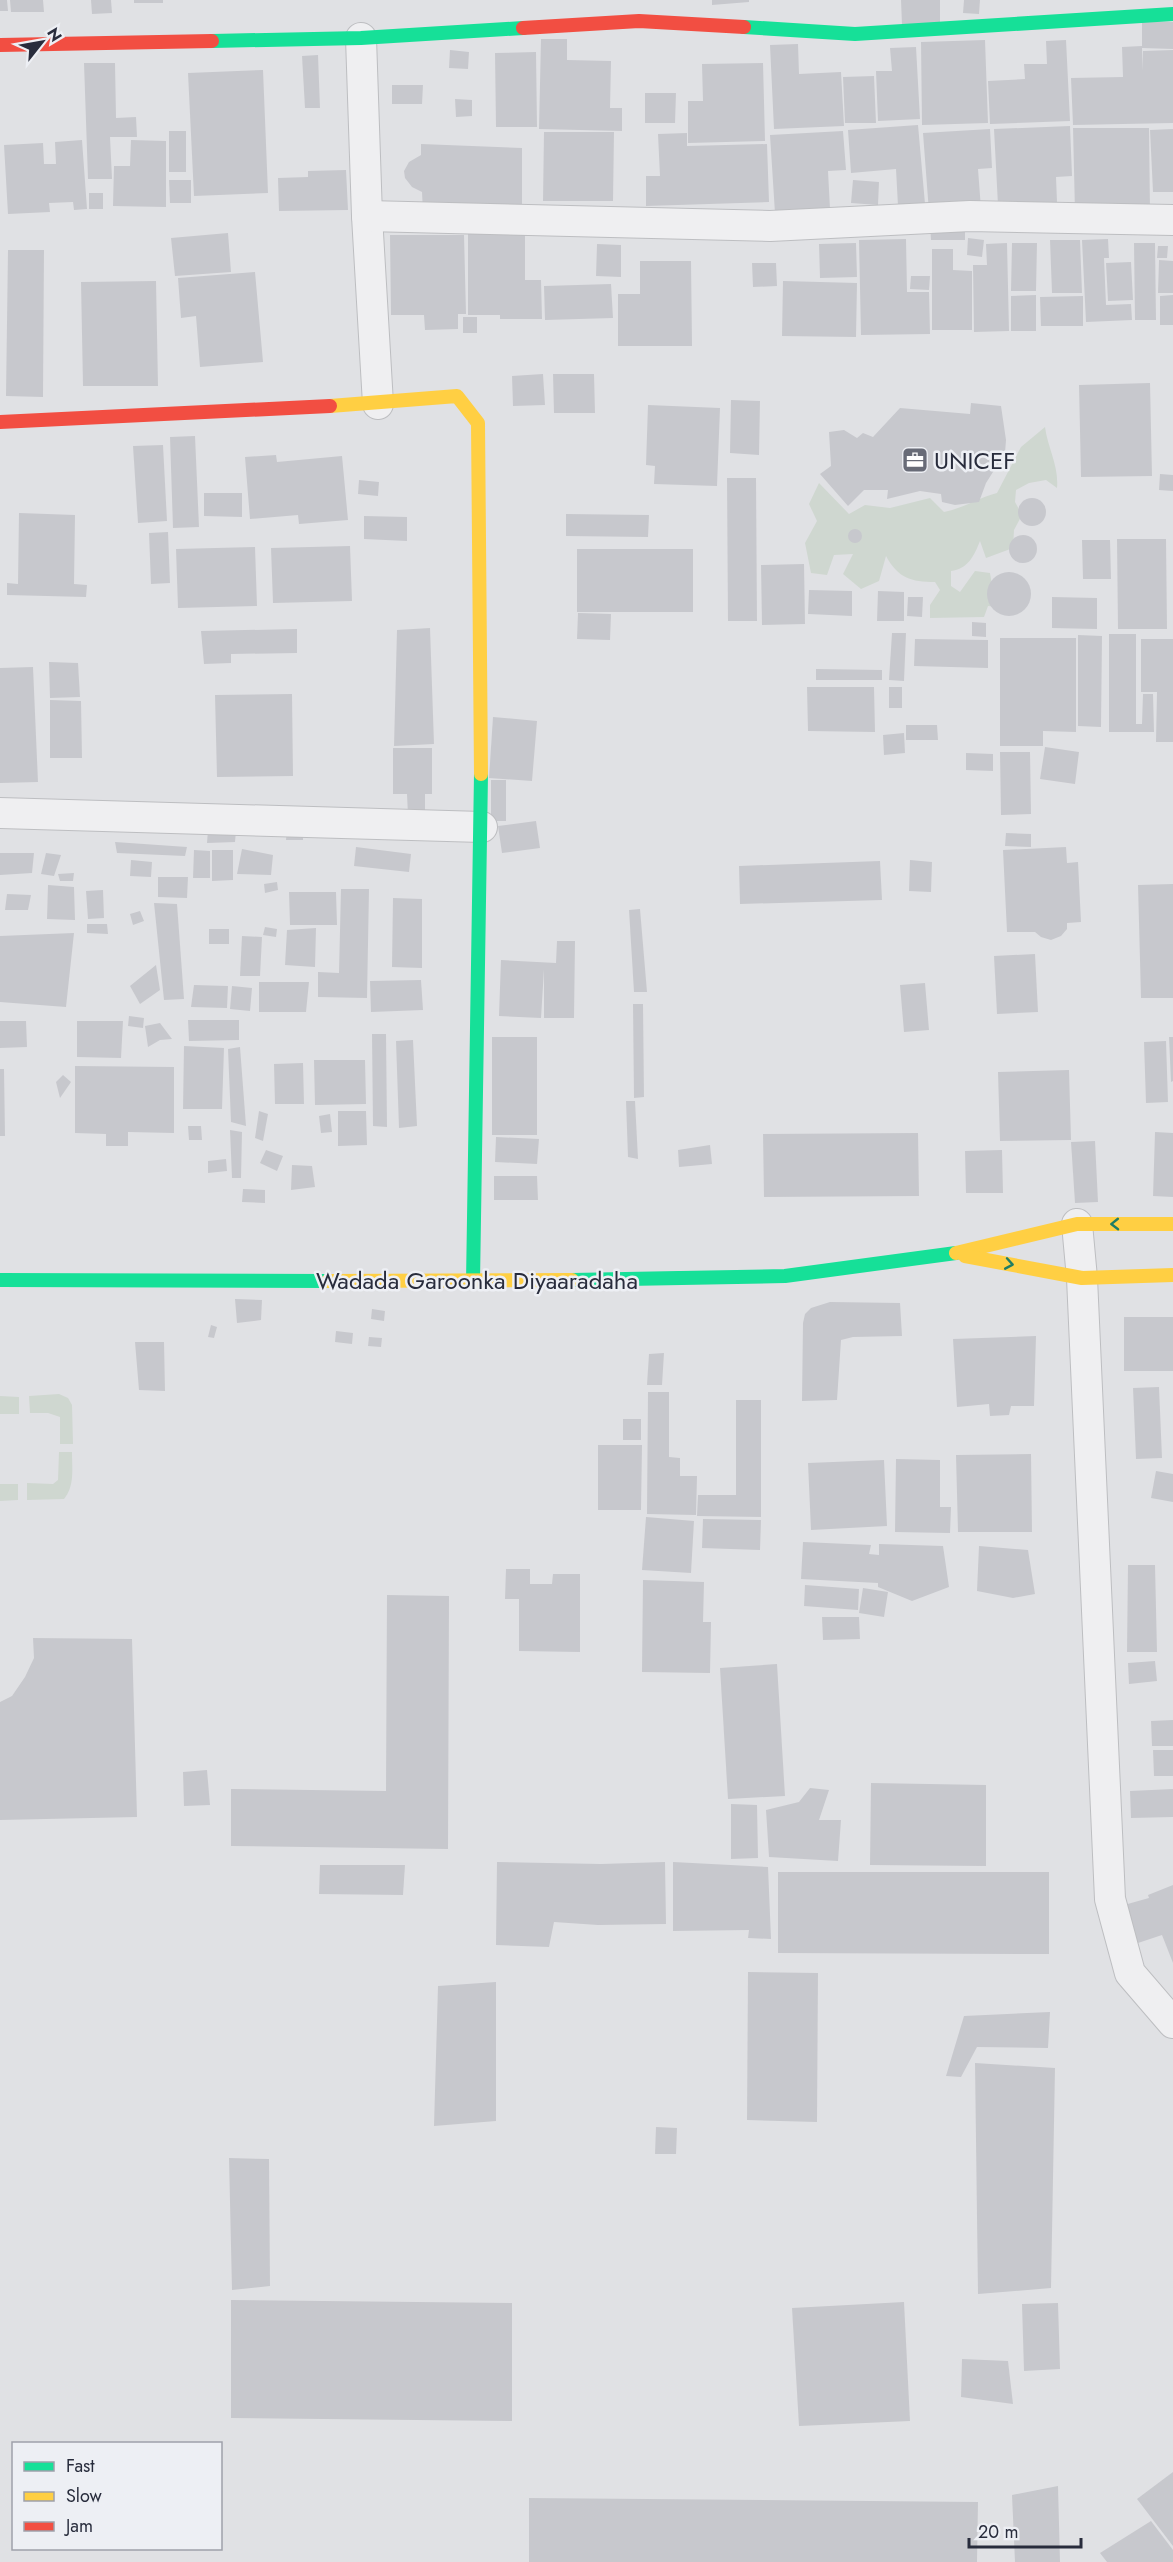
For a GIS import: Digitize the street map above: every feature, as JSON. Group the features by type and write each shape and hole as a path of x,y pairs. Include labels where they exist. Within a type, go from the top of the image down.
{"street":[{"path":"0,45 361,38 638,11 855,34 1173,14"},
{"path":"361,38 367,216 378,404"},
{"path":"367,216 770,226 969,216 1173,220"},
{"path":"0,422 378,404 457,396 478,423 482,827 473,1282"},
{"path":"0,813 482,827"},
{"path":"1077,1224 1082,1278 1110,1899 1130,1973 1173,2023"},
{"name":"Wadada Garoonka Diyaaradaha","path":"0,1280 473,1282 785,1276 952,1254 1077,1224 1173,1224"},
{"name":"Wadada Garoonka Diyaaradaha","path":"952,1254 1082,1278 1173,1275"}],"shaded area":[{"path":"1045,427 1055,465 1057,488 1046,480 1029,483 1016,490 1015,502 1022,515 1014,530 1013,548 986,558 980,541 973,557 966,565 951,571 951,586 960,592 975,571 990,573 999,607 988,606 984,617 930,618 930,605 940,590 935,582 912,580 900,574 886,556 879,581 861,589 843,574 853,554 834,555 827,575 811,573 805,543 817,521 809,504 819,483 849,514 865,505 890,508 930,498 944,512 997,493 1021,447"},
{"path":"59,1394 68,1398 72,1405 73,1444 60,1444 60,1417 48,1413 30,1413 29,1396"},
{"path":"0,1396 19,1397 19,1414 0,1414"},
{"path":"59,1452 72,1452 72,1477 68,1494 64,1499 27,1500 27,1483 53,1484 58,1480"},
{"path":"0,1484 18,1484 18,1500 0,1501"}],"building":[{"path":"0,0 7,0 8,11 0,11"},
{"path":"10,0 43,0 44,12 11,12"},
{"path":"91,0 111,0 112,13 92,14"},
{"path":"134,0 163,0 163,3 134,3"},
{"path":"712,0 749,0 749,2 712,5"},
{"path":"901,0 940,0 940,24 902,25"},
{"path":"964,0 980,0 979,14 963,13"},
{"path":"1142,21 1173,22 1173,49 1142,48 1143,71 1143,51 1173,50 1173,123 1073,125 1071,78 1123,77 1122,47 1142,46"},
{"path":"541,39 567,39 567,60 611,61 610,108 622,108 622,131 539,129"},
{"path":"985,40 988,123 922,125 921,42"},
{"path":"1066,40 1070,121 990,124 988,81 1025,79 1024,64 1047,64 1046,41"},
{"path":"798,44 799,74 841,72 844,126 774,129 770,45"},
{"path":"916,47 920,119 878,121 876,71 892,71 890,48"},
{"path":"450,50 469,52 468,69 449,68"},
{"path":"536,52 537,127 496,127 495,53"},
{"path":"318,55 320,108 305,108 302,56"},
{"path":"84,63 115,63 116,118 136,117 137,137 110,137 112,179 88,179"},
{"path":"763,63 765,141 688,143 688,101 703,101 702,64"},
{"path":"263,70 268,193 194,196 188,73"},
{"path":"874,76 876,123 845,123 843,77"},
{"path":"392,85 423,85 422,104 392,104"},
{"path":"645,93 676,93 675,123 645,123"},
{"path":"455,99 472,100 472,116 456,117"},
{"path":"918,125 925,204 898,206 896,169 851,173 848,130"},
{"path":"1070,126 1072,176 1056,177 1057,202 998,205 994,129"},
{"path":"1073,128 1149,128 1150,212 1075,212"},
{"path":"990,129 992,168 978,169 981,209 929,212 923,133"},
{"path":"1173,129 1173,192 1153,192 1150,130"},
{"path":"169,131 186,131 186,172 169,172"},
{"path":"843,131 846,170 828,171 830,209 775,213 770,135"},
{"path":"544,132 614,132 613,201 543,201"},
{"path":"687,133 687,146 767,144 769,202 646,206 646,176 660,176 658,134"},
{"path":"82,140 87,209 74,210 73,202 49,203 50,212 8,214 4,145 43,143 44,164 56,164 55,142"},
{"path":"131,140 166,141 166,207 113,206 114,166 130,166"},
{"path":"421,144 522,148 522,214 423,212 422,192 412,187 405,178 404,171 409,162 421,155"},
{"path":"346,170 348,210 279,211 278,178 308,177 308,171"},
{"path":"169,180 191,180 191,203 170,203"},
{"path":"853,180 879,182 878,205 851,203"},
{"path":"89,193 103,193 103,209 89,209"},
{"path":"930,225 965,225 965,240 931,240"},
{"path":"228,233 231,272 175,276 171,238"},
{"path":"468,233 525,233 525,280 541,280 542,319 500,319 500,315 468,315"},
{"path":"390,235 464,235 466,314 458,314 458,329 425,330 424,315 391,315"},
{"path":"968,238 984,240 982,257 967,255"},
{"path":"906,239 907,292 929,292 930,334 861,335 859,240"},
{"path":"1108,239 1109,258 1104,258 1106,305 1131,304 1132,320 1086,322 1082,240"},
{"path":"1050,240 1080,240 1082,293 1052,293"},
{"path":"856,243 857,277 820,278 819,244"},
{"path":"1007,243 1009,331 974,332 973,265 987,265 986,244"},
{"path":"1012,243 1037,243 1036,291 1011,291"},
{"path":"1134,243 1155,243 1156,320 1135,320"},
{"path":"597,244 621,245 621,277 596,276"},
{"path":"1158,246 1168,246 1167,258 1157,258"},
{"path":"932,249 953,249 953,270 972,271 972,330 932,330"},
{"path":"8,250 44,250 43,397 6,396"},
{"path":"1159,260 1173,261 1173,293 1158,293"},
{"path":"640,261 691,261 692,346 618,346 618,294 640,294"},
{"path":"1131,262 1133,300 1108,301 1106,263"},
{"path":"752,263 776,263 777,286 753,287"},
{"path":"255,272 263,362 200,367 196,316 181,318 178,278"},
{"path":"911,276 930,276 929,290 910,289"},
{"path":"156,281 158,386 83,386 81,282"},
{"path":"783,281 857,283 856,337 782,336"},
{"path":"611,284 613,318 545,320 544,286"},
{"path":"1036,295 1036,331 1011,331 1011,296"},
{"path":"1173,295 1173,325 1160,325 1160,296"},
{"path":"1083,296 1083,326 1041,326 1040,297"},
{"path":"463,317 477,317 477,333 463,333"},
{"path":"543,374 545,405 513,406 512,376"},
{"path":"553,374 594,374 595,413 554,413"},
{"path":"1150,383 1152,476 1081,477 1079,385"},
{"path":"731,400 760,401 759,455 730,453"},
{"name":"UNICEF","path":"971,403 1001,406 1006,440 1005,453 986,483 979,502 955,505 942,502 941,494 920,491 887,499 888,490 864,490 848,506 820,474 831,466 829,432 844,430 857,438 863,433 873,437 900,408 970,414"},
{"path":"648,405 720,408 717,486 654,484 655,466 646,465"},
{"path":"195,436 199,527 173,528 170,437"},
{"path":"163,445 167,521 138,523 133,446"},
{"path":"276,455 277,462 342,456 348,520 299,524 298,515 250,519 245,457"},
{"path":"1160,474 1173,475 1173,491 1159,490"},
{"path":"727,478 756,478 757,621 728,621"},
{"path":"359,480 379,482 378,496 358,494"},
{"path":"204,493 242,493 242,517 204,516"},
{"path":"1032,498 1042,502 1046,512 1042,522 1032,526 1022,522 1018,512 1022,502"},
{"path":"19,513 75,515 74,584 87,585 86,597 7,595 7,583 18,584"},
{"path":"566,514 649,515 648,537 566,536"},
{"path":"364,516 407,517 407,541 364,539"},
{"path":"855,529 860,531 862,536 860,541 855,543 850,541 848,536 850,531"},
{"path":"168,532 170,583 151,584 149,533"},
{"path":"1023,535 1033,539 1037,549 1033,559 1023,563 1013,559 1009,549 1013,539"},
{"path":"1117,539 1166,539 1167,629 1118,629"},
{"path":"1082,540 1110,540 1111,579 1083,579"},
{"path":"350,546 352,601 273,603 271,548"},
{"path":"255,547 257,606 178,608 176,549"},
{"path":"577,549 693,549 693,612 577,612"},
{"path":"804,564 805,624 762,625 761,565"},
{"path":"1009,572 1018,573 1025,578 1030,585 1030,603 1025,610 1018,615 1009,616 1000,615 993,610 988,603 987,594 988,585 993,578 1000,573"},
{"path":"809,590 852,591 852,616 808,614"},
{"path":"878,591 904,592 904,621 877,621"},
{"path":"908,597 923,597 922,617 907,616"},
{"path":"1052,597 1097,598 1097,629 1052,628"},
{"path":"578,613 611,614 610,640 577,639"},
{"path":"972,622 986,623 986,637 972,636"},
{"path":"430,628 434,744 394,746 397,630"},
{"path":"297,629 297,653 231,654 231,663 204,664 201,631"},
{"path":"892,633 906,633 904,681 889,680"},
{"path":"1109,634 1136,634 1136,724 1142,724 1143,694 1153,694 1154,732 1109,732"},
{"path":"1078,635 1102,636 1101,727 1078,726"},
{"path":"1000,638 1076,638 1076,732 1043,731 1043,746 1000,746"},
{"path":"915,639 988,640 988,668 914,666"},
{"path":"1141,639 1173,639 1173,742 1156,742 1157,692 1141,692"},
{"path":"49,662 78,663 80,697 50,698"},
{"path":"33,667 38,782 0,783 0,668"},
{"path":"816,669 882,670 882,680 816,680"},
{"path":"807,687 874,687 875,732 808,731"},
{"path":"889,687 902,687 902,708 889,708"},
{"path":"292,694 293,776 217,777 215,695"},
{"path":"50,700 81,701 82,758 50,758"},
{"path":"493,717 537,721 532,781 489,778"},
{"path":"906,725 937,725 938,740 906,740"},
{"path":"904,733 905,753 884,755 883,735"},
{"path":"1045,747 1079,752 1075,784 1040,779"},
{"path":"393,748 432,748 432,794 425,794 425,815 408,815 407,794 393,794"},
{"path":"1000,752 1030,752 1031,814 1001,815"},
{"path":"966,753 993,754 993,771 966,770"},
{"path":"491,780 506,780 506,821 491,821"},
{"path":"536,821 540,848 502,853 498,826"},
{"path":"287,828 303,829 303,840 286,840"},
{"path":"208,830 236,831 235,842 207,843"},
{"path":"1006,833 1031,834 1031,847 1005,846"},
{"path":"115,842 187,847 185,856 117,853"},
{"path":"356,847 411,854 409,872 354,866"},
{"path":"1066,847 1067,863 1078,862 1081,922 1067,923 1067,929 1061,936 1051,940 1035,932 1007,932 1003,850"},
{"path":"242,849 273,855 271,875 237,874"},
{"path":"194,850 210,851 210,878 193,878"},
{"path":"212,850 233,850 233,880 212,881"},
{"path":"0,853 34,853 32,873 0,875"},
{"path":"46,853 61,855 54,876 41,874"},
{"path":"131,860 152,862 151,877 130,876"},
{"path":"910,860 932,862 931,892 909,891"},
{"path":"880,861 882,900 740,904 739,866"},
{"path":"74,873 73,881 60,881 58,874"},
{"path":"158,877 188,877 187,898 158,897"},
{"path":"277,882 278,890 265,893 264,884"},
{"path":"1173,884 1173,998 1141,998 1138,885"},
{"path":"48,885 74,887 75,920 47,919"},
{"path":"341,889 369,889 367,998 318,997 318,972 339,973"},
{"path":"103,890 104,918 88,919 86,891"},
{"path":"289,892 336,892 337,925 290,925"},
{"path":"7,894 31,895 28,910 5,910"},
{"path":"393,898 422,899 422,968 392,967"},
{"path":"154,903 177,904 184,999 164,1000"},
{"path":"640,909 647,992 634,992 629,910"},
{"path":"140,911 144,921 133,925 130,914"},
{"path":"87,924 107,924 108,934 87,933"},
{"path":"265,927 277,929 276,937 263,935"},
{"path":"316,928 315,967 285,965 287,930"},
{"path":"209,929 229,929 229,944 209,944"},
{"path":"74,933 66,1007 0,1002 0,936"},
{"path":"242,936 262,937 260,976 240,976"},
{"path":"557,941 575,941 574,1018 544,1018 544,969 541,1018 499,1016 501,960 556,963"},
{"path":"1035,954 1038,1012 997,1014 994,956"},
{"path":"156,965 160,990 140,1004 130,986"},
{"path":"421,980 423,1010 371,1012 370,981"},
{"path":"259,982 309,982 306,1012 259,1012"},
{"path":"925,983 929,1030 904,1032 900,985"},
{"path":"194,985 228,986 227,1008 191,1007"},
{"path":"232,986 252,988 250,1011 230,1009"},
{"path":"633,1004 643,1004 644,1097 634,1098"},
{"path":"129,1016 144,1018 143,1028 128,1026"},
{"path":"188,1020 239,1020 239,1040 189,1041"},
{"path":"0,1021 26,1021 27,1047 0,1048"},
{"path":"77,1021 123,1021 121,1058 77,1057"},
{"path":"160,1023 172,1039 160,1040 148,1047 145,1026"},
{"path":"372,1034 386,1034 387,1127 373,1126"},
{"path":"492,1037 537,1037 537,1135 492,1135"},
{"path":"1169,1037 1173,1037 1173,1081 1171,1082"},
{"path":"413,1040 417,1126 399,1128 396,1041"},
{"path":"1166,1041 1168,1102 1146,1103 1144,1042"},
{"path":"184,1046 224,1048 222,1109 183,1109"},
{"path":"240,1047 246,1126 231,1122 228,1049"},
{"path":"314,1060 365,1060 366,1104 315,1105"},
{"path":"303,1063 304,1104 275,1104 274,1064"},
{"path":"75,1066 174,1067 174,1133 128,1132 128,1146 106,1146 106,1134 75,1133"},
{"path":"0,1069 4,1069 5,1136 0,1136"},
{"path":"1069,1070 1071,1140 1000,1141 998,1072"},
{"path":"63,1075 71,1082 60,1098 56,1082"},
{"path":"626,1101 635,1101 638,1159 628,1157"},
{"path":"259,1111 268,1114 263,1141 255,1138"},
{"path":"338,1111 366,1111 367,1145 338,1146"},
{"path":"330,1114 332,1132 321,1133 319,1116"},
{"path":"188,1126 201,1126 202,1140 189,1140"},
{"path":"230,1130 242,1132 241,1178 232,1178"},
{"path":"1155,1132 1173,1133 1173,1197 1153,1196"},
{"path":"918,1133 919,1196 764,1197 763,1134"},
{"path":"496,1137 539,1139 537,1164 495,1162"},
{"path":"1095,1141 1098,1202 1075,1203 1071,1142"},
{"path":"710,1145 712,1164 679,1167 678,1150"},
{"path":"266,1150 283,1156 277,1171 260,1163"},
{"path":"1002,1150 1003,1193 966,1193 965,1151"},
{"path":"226,1159 227,1171 208,1173 208,1161"},
{"path":"292,1165 312,1166 315,1187 291,1190"},
{"path":"494,1176 537,1176 538,1200 494,1200"},
{"path":"243,1189 265,1190 265,1203 242,1202"},
{"path":"235,1299 262,1300 261,1320 237,1323"},
{"path":"830,1302 900,1303 902,1336 853,1337 841,1340 837,1400 802,1401 805,1314 811,1308"},
{"path":"372,1309 385,1311 384,1321 371,1319"},
{"path":"1124,1317 1173,1317 1173,1371 1124,1371"},
{"path":"211,1325 217,1327 214,1338 208,1337"},
{"path":"336,1331 353,1333 352,1344 335,1342"},
{"path":"1036,1336 1034,1406 1011,1406 1009,1415 990,1416 989,1404 957,1407 953,1339"},
{"path":"369,1337 382,1338 381,1347 368,1346"},
{"path":"135,1342 164,1342 165,1391 139,1390"},
{"path":"664,1353 662,1385 647,1385 649,1354"},
{"path":"1159,1387 1162,1458 1136,1459 1133,1388"},
{"path":"648,1392 669,1392 669,1457 680,1458 680,1476 697,1476 696,1515 647,1514"},
{"path":"736,1400 761,1400 761,1517 697,1516 698,1495 736,1495"},
{"path":"623,1419 641,1419 641,1440 623,1440"},
{"path":"598,1445 642,1445 641,1510 598,1510"},
{"path":"1031,1454 1032,1532 958,1532 956,1455"},
{"path":"896,1459 940,1460 940,1507 951,1507 950,1533 895,1532"},
{"path":"884,1460 887,1526 811,1530 808,1463"},
{"path":"1156,1471 1173,1474 1173,1502 1151,1498"},
{"path":"646,1517 694,1521 691,1573 642,1570"},
{"path":"703,1519 761,1520 760,1550 702,1548"},
{"path":"803,1542 871,1545 869,1554 879,1555 879,1544 943,1546 949,1587 912,1601 878,1587 878,1583 801,1579"},
{"path":"979,1546 1028,1550 1035,1594 1013,1598 977,1591"},
{"path":"1128,1565 1155,1565 1157,1652 1127,1652"},
{"path":"506,1569 530,1569 530,1584 552,1584 553,1574 580,1574 580,1652 519,1651 519,1599 505,1599"},
{"path":"643,1580 704,1582 703,1622 711,1622 710,1673 642,1672"},
{"path":"805,1585 859,1589 858,1610 804,1606"},
{"path":"863,1588 888,1592 884,1617 859,1613"},
{"path":"387,1595 449,1596 448,1849 231,1846 231,1789 386,1791"},
{"path":"822,1617 859,1617 860,1639 823,1640"},
{"path":"33,1638 132,1639 137,1817 0,1820 0,1702 12,1696 25,1677 34,1658"},
{"path":"1155,1661 1157,1681 1129,1684 1128,1663"},
{"path":"777,1664 785,1796 728,1799 720,1668"},
{"path":"1173,1720 1173,1746 1152,1746 1151,1721"},
{"path":"1153,1750 1173,1750 1173,1776 1154,1776"},
{"path":"207,1770 210,1805 184,1806 183,1772"},
{"path":"871,1783 986,1785 986,1866 870,1865"},
{"path":"810,1788 829,1790 819,1820 841,1820 838,1861 769,1857 766,1810 799,1802"},
{"path":"1173,1789 1173,1817 1131,1818 1130,1791"},
{"path":"731,1804 757,1805 758,1858 731,1859"},
{"path":"497,1862 601,1864 665,1862 666,1924 598,1925 554,1922 549,1947 496,1945"},
{"path":"673,1862 768,1867 771,1939 748,1938 749,1930 673,1931"},
{"path":"320,1865 405,1865 403,1895 319,1894"},
{"path":"778,1872 1049,1872 1049,1954 778,1953"},
{"path":"1173,1885 1173,1963 1162,1935 1135,1944 1124,1905 1149,1898 1148,1895"},
{"path":"748,1972 818,1973 817,2122 747,2120"},
{"path":"496,1982 496,2121 434,2126 438,1986"},
{"path":"1050,2012 1048,2048 977,2047 961,2077 946,2076 964,2016"},
{"path":"975,2063 1055,2068 1051,2288 978,2294"},
{"path":"656,2127 677,2128 676,2154 655,2154"},
{"path":"229,2158 269,2159 270,2286 232,2290"},
{"path":"231,2300 512,2303 512,2421 231,2418"},
{"path":"904,2302 910,2421 799,2426 792,2308"},
{"path":"1058,2303 1060,2369 1024,2371 1022,2304"},
{"path":"962,2359 1008,2361 1013,2404 961,2397"},
{"path":"1173,2472 1173,2546 1137,2499"},
{"path":"1058,2486 1060,2562 1015,2562 1012,2495"},
{"path":"529,2498 978,2502 977,2562 529,2562"},
{"path":"1151,2521 1173,2550 1173,2562 1107,2562 1100,2553"}],"traffic: fast":[{"path":"744,27 855,34 1173,14"},
{"path":"212,41 361,38 523,28"},
{"path":"473,1282 481,774"},
{"path":"572,1280 785,1276 956,1253"},
{"path":"0,1280 328,1281"}],"traffic: slow":[{"path":"330,406 457,396 478,423 481,774"},
{"path":"956,1253 1077,1224 1173,1224"},
{"path":"965,1256 1082,1278 1173,1275"},
{"path":"328,1281 572,1280"}],"traffic: jam":[{"path":"523,28 639,21 744,27"},
{"path":"0,45 212,41"},
{"path":"0,422 330,406"}],"place":[{"name":"UNICEF","path":"915,460"}]}
